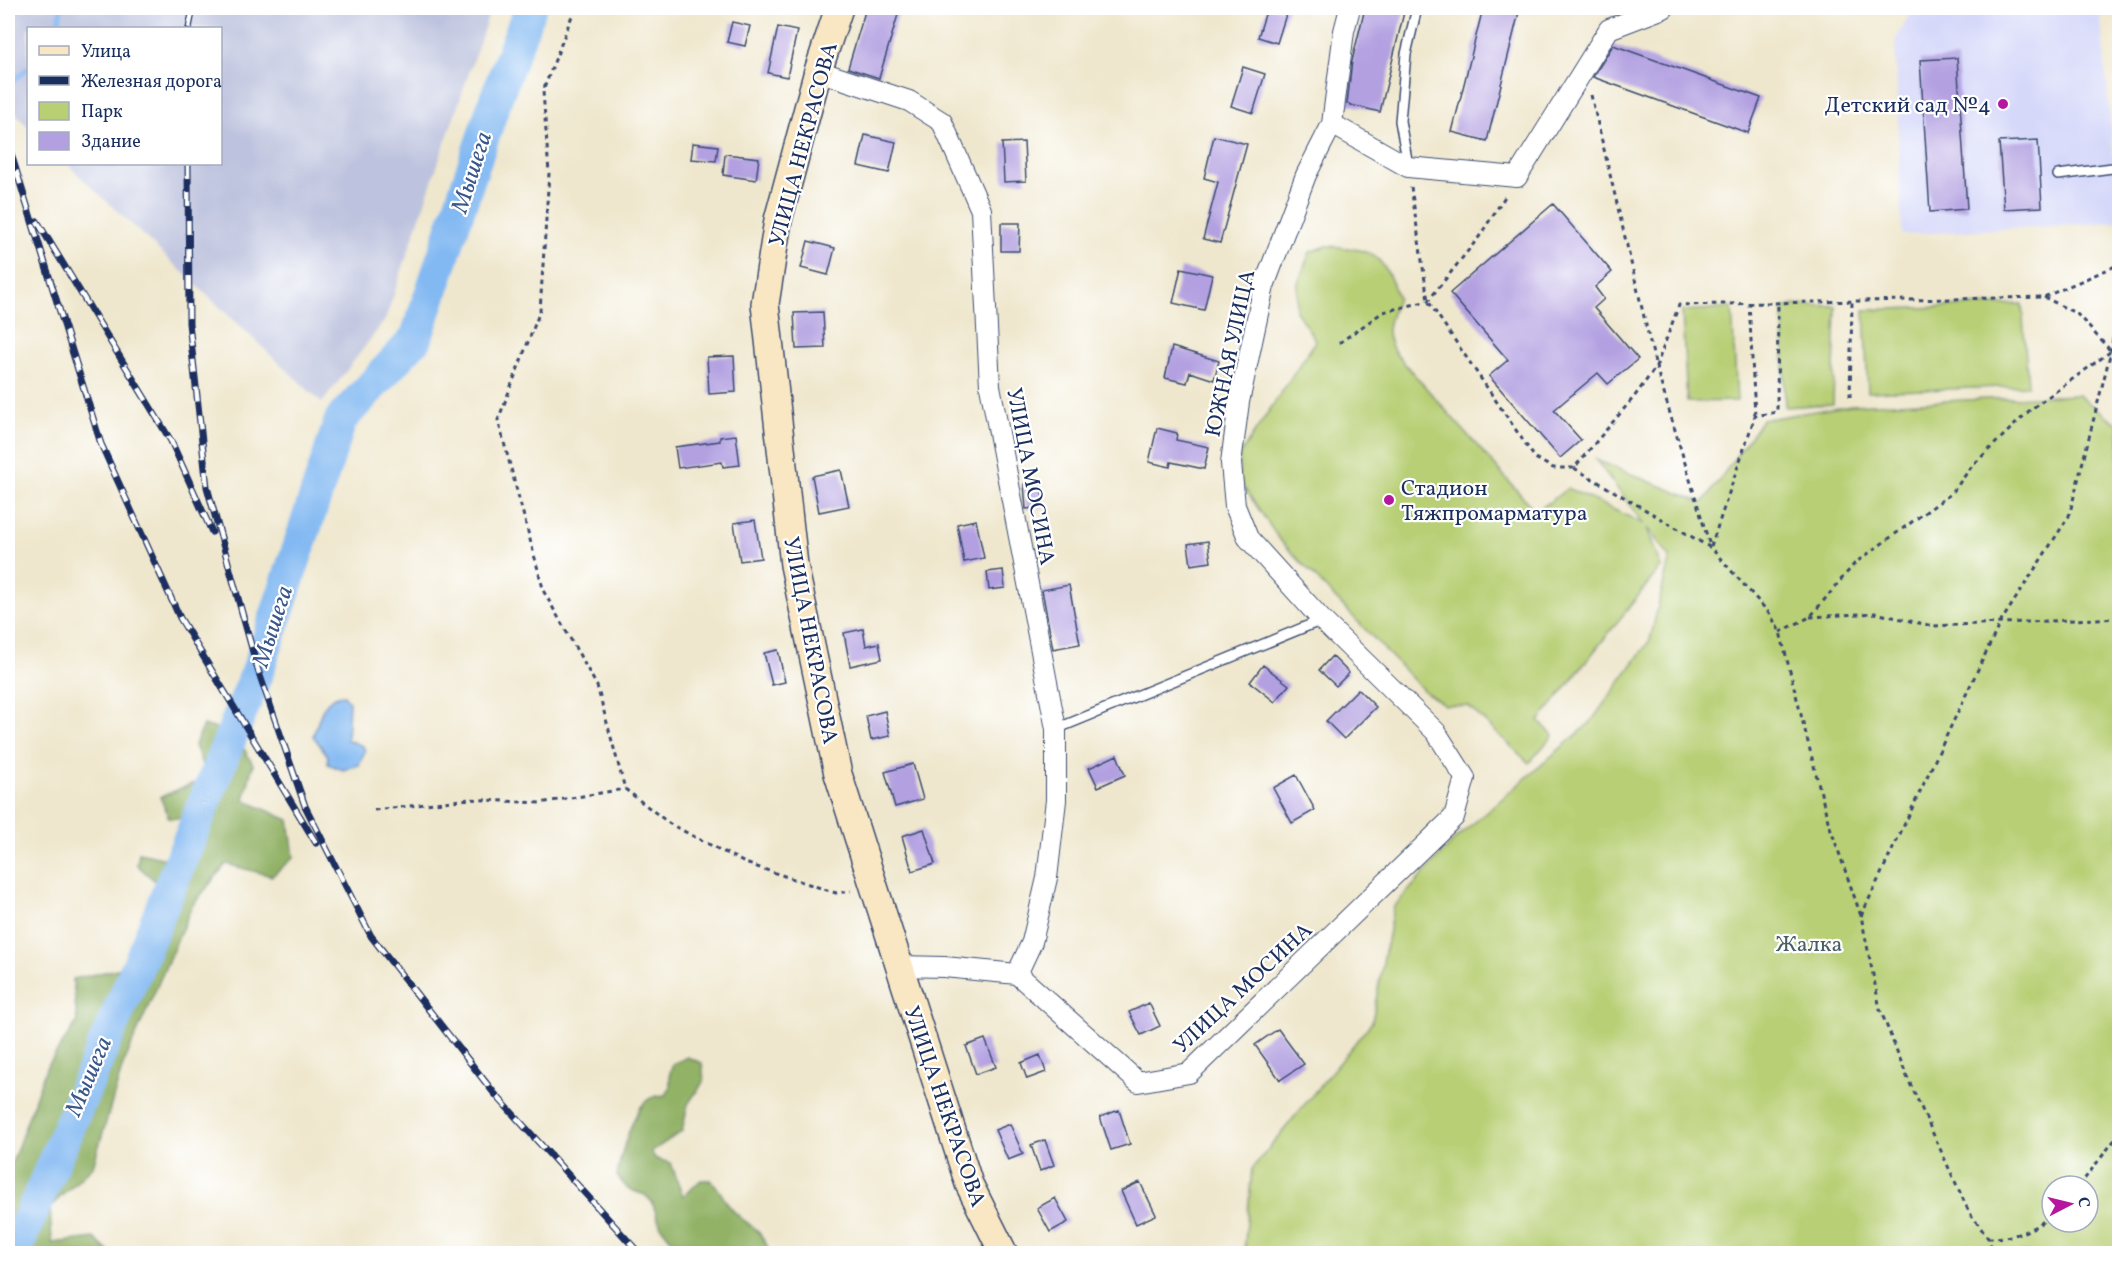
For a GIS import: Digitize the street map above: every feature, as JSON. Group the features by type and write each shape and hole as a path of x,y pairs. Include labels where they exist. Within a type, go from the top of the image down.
{"main road":[{"name":"УЛИЦА НЕКРАСОВА","path":"839,8 818,71 778,220 765,304 794,565 838,774 969,1184 1004,1254"}],"street":[{"name":"ЮЖНАЯ УЛИЦА","path":"1350,8 1344,31 1332,124 1306,175 1264,286 1239,402 1231,463 1235,506 1248,538 1322,620 1436,732 1465,778"},
{"path":"1332,124 1408,167 1517,177 1609,29 1664,8"},
{"name":"УЛИЦА МОСИНА","path":"818,71 909,101 942,122 981,210 990,386 1056,729 1056,800 1047,878 1032,942 1017,974 1138,1082 1189,1073 1454,817 1465,778"},
{"path":"898,966 944,967 1017,974"}],"lane":[{"path":"1408,167 1400,120 1406,54 1417,8"},
{"path":"2058,175 2120,167"},
{"path":"1056,729 1322,620"}],"path":[{"path":"575,8 543,91 549,173 540,311 498,420 544,592 597,686 626,789 670,824 744,862 836,893 874,889"},
{"path":"1585,71 1656,367 1711,548"},
{"path":"1408,167 1428,301 1535,458 1553,468 1574,468 1711,548 1770,614 1780,632 1828,821 1861,916 1880,1009 1908,1079 1969,1212 1988,1238 1994,1254"},
{"path":"1339,343 1383,312 1428,301 1479,237 1517,177"},
{"path":"1574,468 1634,397 1656,367 1680,305 2044,297 2120,264"},
{"path":"1861,916 2000,623 2070,516 2111,351 2120,292"},
{"path":"2044,297 2077,314 2120,361"},
{"path":"1850,397 1852,302"},
{"path":"1711,548 1755,416 1749,303"},
{"path":"1755,416 1777,412 1778,303"},
{"path":"1780,632 1810,617 1855,563 1952,493 1972,466 2030,410 2111,351"},
{"path":"1810,617 1875,614 1932,626 2120,618"},
{"path":"374,810 470,799 540,803 626,789"},
{"path":"2088,1174 2120,1133"},
{"path":"1988,1238 2008,1238 2040,1224"}],"shaded area":[{"path":"8,8 491,8 385,320 322,403 68,165 222,165 222,27 27,27 27,126 8,105"},
{"name":"Детский сад №4","path":"1913,8 2100,8 2119,222 1902,235 1895,41"}],"green space":[{"name":"Жалка","path":"1327,246 1366,252 1381,263 1387,271 1398,298 1388,326 1389,339 1396,354 1536,512 1568,488 1644,524 1596,460 1703,503 1762,420 1851,405 2078,395 2119,425 2119,1253 1244,1253 1252,1169 1372,1022 1393,908 1454,840 1590,723 1650,640 1670,557 1647,528 1661,567 1539,721 1553,735 1529,763 1468,706 1445,705 1424,691 1279,539 1239,480 1240,454 1316,341 1296,311 1298,283 1310,252"},
{"path":"2022,304 2028,386 1868,392 1864,310"},
{"path":"1795,305 1836,306 1833,404 1785,407 1783,308"},
{"path":"1732,308 1737,401 1687,402 1682,311"},
{"path":"203,725 235,734 253,764 244,800 289,820 294,857 272,876 226,864 192,906 123,1065 93,1166 50,1207 52,1243 94,1238 110,1253 8,1253 8,1174 46,1068 77,1022 73,979 126,967 141,951 163,888 137,865 139,853 181,862 206,842 205,819 169,818 160,797 207,778 195,745"},
{"path":"687,1057 702,1063 704,1081 688,1104 682,1131 651,1152 656,1159 671,1163 683,1196 701,1180 711,1180 736,1214 762,1236 770,1253 682,1253 661,1227 652,1202 645,1195 628,1189 617,1176 633,1121 644,1103 656,1096 665,1095 670,1089 670,1072 673,1064"}],"water":[{"path":"344,695 349,702 347,740 363,746 365,751 359,765 343,770 328,764 328,756 313,736 326,704 337,696"}],"building":[{"path":"866,8 900,8 879,78 848,68"},
{"path":"1267,8 1288,8 1277,43 1258,37"},
{"path":"1365,8 1405,8 1380,112 1347,104 1352,61"},
{"path":"1483,8 1520,8 1487,141 1452,132"},
{"path":"732,22 750,26 745,46 727,42"},
{"path":"778,27 797,31 787,77 768,73"},
{"path":"1613,45 1761,98 1748,133 1593,77"},
{"path":"1957,58 1967,209 1930,212 1920,60"},
{"path":"1243,67 1265,74 1253,113 1231,106"},
{"path":"865,135 896,142 889,173 858,166"},
{"path":"1214,136 1247,144 1220,243 1203,239 1218,182 1204,178"},
{"path":"2038,140 2042,207 2004,209 1999,142"},
{"path":"1024,142 1026,181 1004,182 1002,143"},
{"path":"693,143 718,146 716,161 691,159"},
{"path":"725,154 759,158 756,180 723,175"},
{"path":"1553,204 1612,272 1595,287 1604,299 1594,308 1638,359 1608,384 1598,373 1554,410 1581,440 1560,458 1489,376 1508,360 1450,293"},
{"path":"1001,223 1020,223 1019,251 1001,251"},
{"path":"808,241 835,248 828,275 801,268"},
{"path":"1181,268 1212,275 1204,310 1173,303"},
{"path":"823,312 825,348 796,349 794,313"},
{"path":"1172,347 1219,361 1214,380 1190,372 1187,383 1165,378"},
{"path":"734,356 736,392 709,394 707,357"},
{"path":"1157,428 1177,433 1176,440 1209,447 1204,469 1171,462 1170,467 1149,462"},
{"path":"736,435 740,465 723,467 722,462 678,468 675,447 720,441 720,437"},
{"path":"841,470 849,506 819,512 812,476"},
{"path":"1041,483 1044,507 1026,509 1024,484"},
{"path":"755,520 761,558 740,561 734,523"},
{"path":"976,520 984,558 964,562 957,524"},
{"path":"1208,541 1211,562 1191,565 1188,544"},
{"path":"1003,570 1005,588 989,590 987,572"},
{"path":"1069,585 1080,644 1053,649 1042,590"},
{"path":"863,629 866,646 879,643 882,659 850,666 844,633"},
{"path":"778,650 785,682 772,685 764,653"},
{"path":"1332,656 1349,673 1336,686 1319,670"},
{"path":"1263,665 1289,685 1275,702 1250,682"},
{"path":"1358,689 1376,707 1344,739 1326,721"},
{"path":"885,711 890,736 871,740 866,716"},
{"path":"1117,755 1125,775 1098,787 1089,768"},
{"path":"913,764 923,799 895,807 885,772"},
{"path":"1296,775 1315,810 1292,823 1273,788"},
{"path":"924,829 935,864 912,871 902,836"},
{"path":"1149,1003 1160,1026 1141,1035 1129,1012"},
{"path":"1278,1029 1304,1064 1280,1080 1255,1045"},
{"path":"985,1039 996,1067 976,1074 966,1046"},
{"path":"1040,1055 1046,1072 1027,1079 1021,1063"},
{"path":"1119,1110 1130,1144 1111,1150 1100,1117"},
{"path":"1010,1124 1023,1154 1008,1160 995,1130"},
{"path":"1045,1140 1054,1165 1040,1171 1031,1145"},
{"path":"1140,1182 1156,1215 1136,1224 1121,1191"},
{"path":"1055,1198 1068,1222 1050,1232 1037,1208"}],"waterway":[{"path":"58,27 61,8"},
{"name":"Мышега","path":"14,1254 140,961 258,670 341,419 416,338 496,98 530,8"},
{"path":"8,85 27,69"}],"railway":[{"path":"189,27 193,8"},
{"path":"8,144 101,444 180,618 316,843"},
{"path":"188,165 189,323 207,487 258,670 305,806 371,936 494,1093 640,1254"},
{"path":"37,221 171,441 212,532"}],"place":[{"name":"Детский сад №4","path":"2003,104"},
{"name":"Стадион Тяжпромарматура","path":"1389,500"}]}
